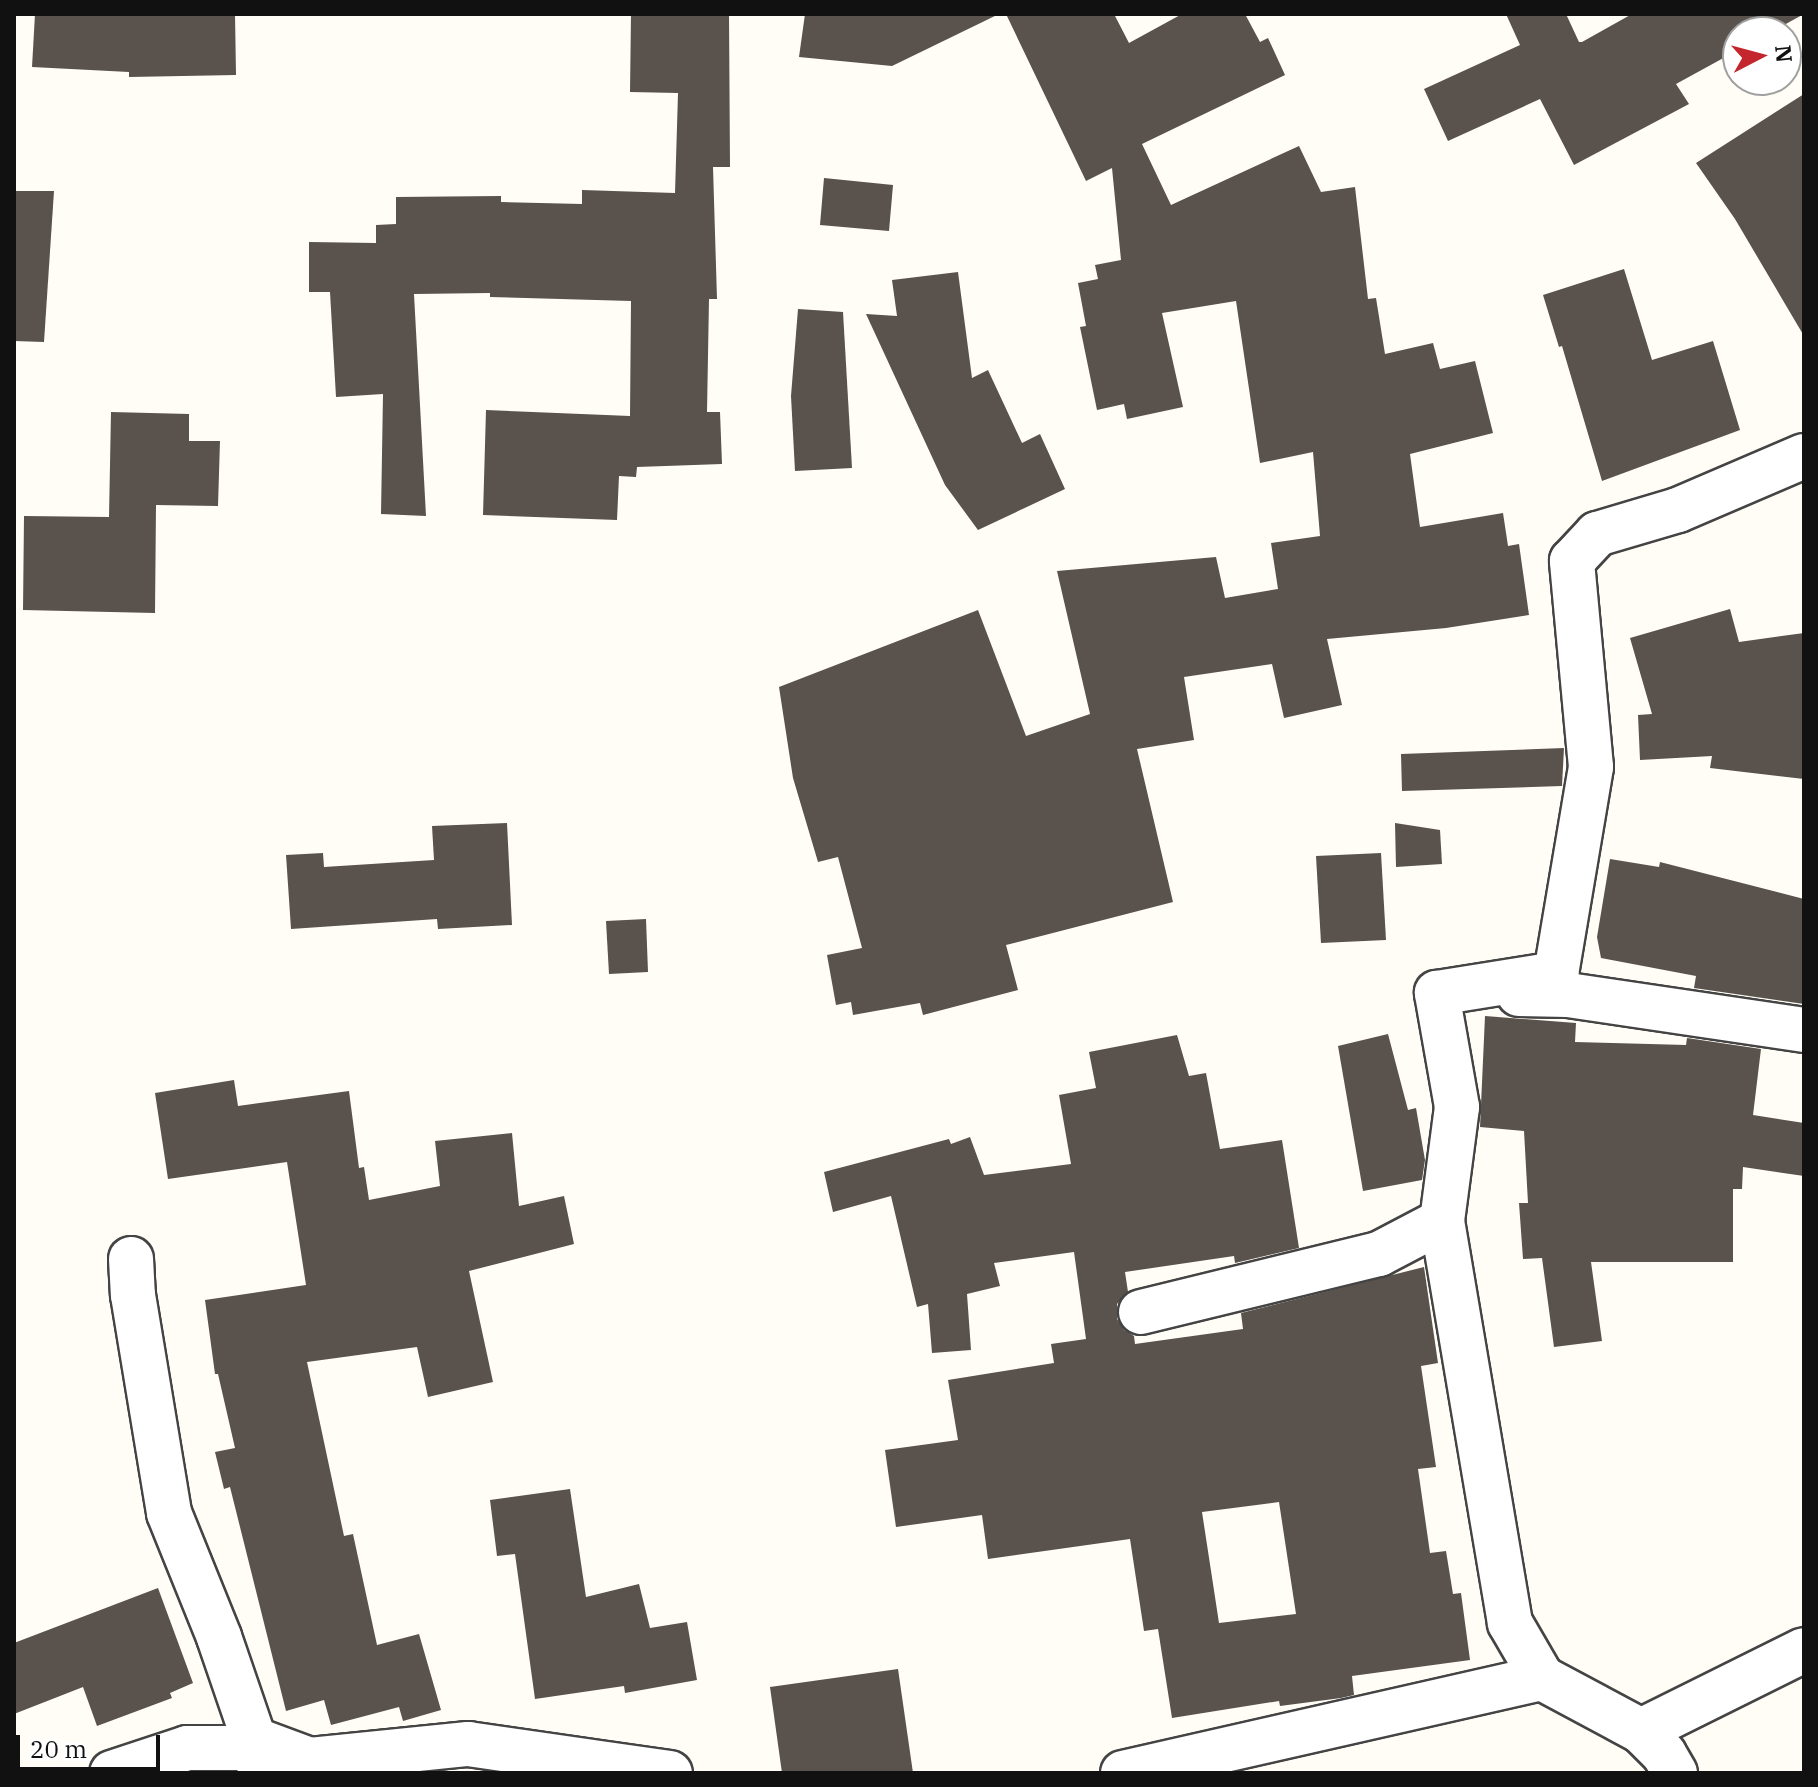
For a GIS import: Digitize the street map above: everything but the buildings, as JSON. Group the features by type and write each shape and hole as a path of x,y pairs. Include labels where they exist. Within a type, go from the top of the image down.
{"street":[{"path":"1437,993 1556,974 1591,767 1572,561 1597,534 1678,510 1804,456"},
{"path":"1437,993 1568,995 1804,1030"},
{"path":"1437,993 1457,1107 1442,1221 1510,1623 1542,1678 1641,1731 1664,1754 1675,1773"},
{"path":"1141,1312 1379,1254 1442,1221"},
{"path":"131,1259 133,1295 169,1513 219,1637 257,1753"},
{"path":"1641,1731 1804,1650"},
{"path":"1123,1773 1542,1678"},
{"path":"112,1773 187,1748 310,1760 468,1744 670,1773"}]}
